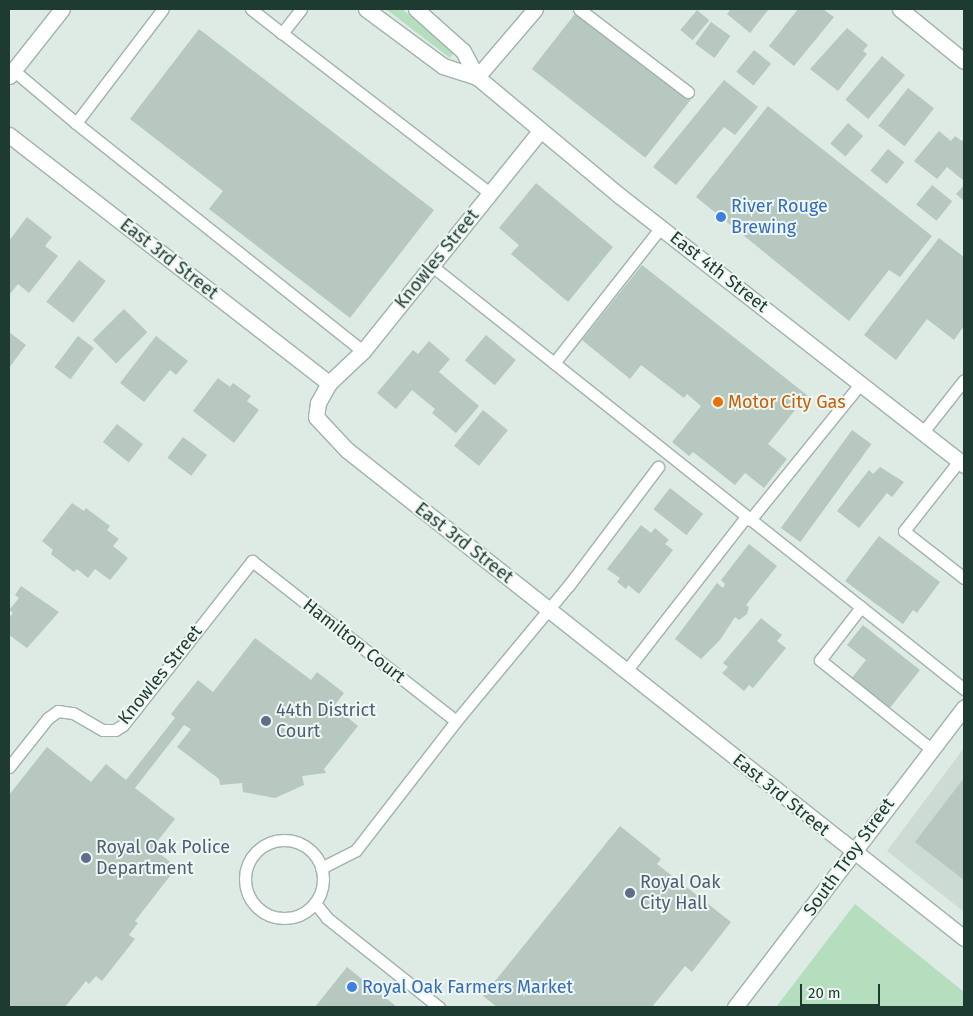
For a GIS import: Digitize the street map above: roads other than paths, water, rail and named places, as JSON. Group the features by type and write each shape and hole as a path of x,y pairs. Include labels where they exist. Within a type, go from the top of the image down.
{"street":[{"path":"11,73 62,9"},
{"name":"East 4th Street","path":"366,9 443,66 477,78 540,131 962,463"},
{"name":"East 4th Street","path":"416,9 463,51 477,78"},
{"path":"477,78 535,9"},
{"path":"900,9 964,61"},
{"name":"Knowles Street","path":"329,383 363,351 540,131"},
{"name":"East 3rd Street","path":"9,135 329,383 318,404 316,417 325,430 853,852 964,938"},
{"name":"South Troy Street","path":"735,1007 964,707"}],"lane":[{"path":"76,123 163,9"},
{"path":"251,9 490,193"},
{"path":"282,32 301,9"},
{"path":"579,9 688,92"},
{"path":"11,73 363,351"},
{"path":"554,363 661,227"},
{"path":"432,266 964,689"},
{"path":"923,432 964,380"},
{"path":"626,671 748,519 861,383"},
{"path":"962,463 904,531 964,578"},
{"path":"322,868 356,850 456,721 548,609 658,467"},
{"name":"Hamilton Court","path":"252,560 456,721"},
{"name":"Knowles Street","path":"9,767 48,718 58,711 73,713 104,730 115,730 123,724 252,560"},
{"path":"861,607 820,660 931,750"},
{"path":"286,840 309,849 322,868 322,890 315,903 301,915 290,919 266,915 248,896 246,869 260,847 286,840"},
{"path":"315,903 327,918 440,1007"}],"place":[{"name":"River Rouge Brewing","path":"721,217"},
{"name":"Motor City Gas","path":"718,402"},
{"name":"44th District Court","path":"266,721"},
{"name":"Royal Oak Police Department","path":"86,858"},
{"name":"Royal Oak City Hall","path":"630,893"},
{"name":"Royal Oak Farmers Market","path":"352,987"}]}
